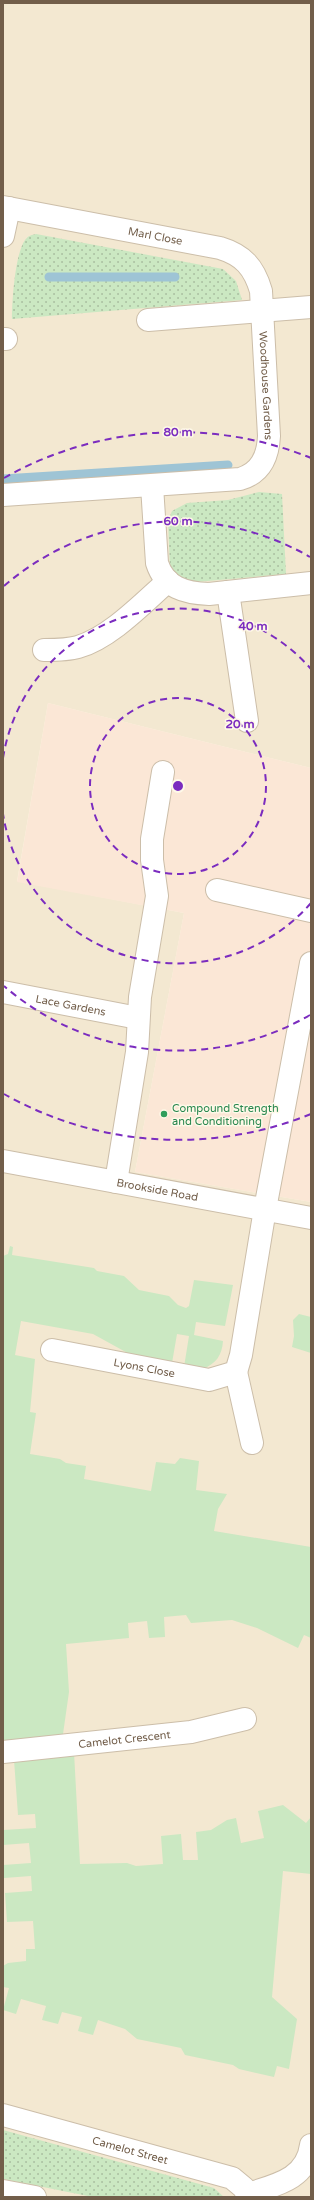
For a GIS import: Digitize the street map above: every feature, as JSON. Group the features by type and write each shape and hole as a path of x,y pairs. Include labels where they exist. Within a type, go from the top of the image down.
{"street":[{"name":"Marl Close","path":"3,236 6,207 201,244 234,252 243,258 257,276 263,311"},
{"path":"148,320 310,307"},
{"name":"Woodhouse Gardens","path":"3,494 152,486 240,479 254,473 264,461 268,450 269,436 263,311"},
{"path":"152,486 157,563 160,572 168,581 182,591 194,594 228,592 311,583"},
{"path":"44,650 78,648 100,636 120,624 168,581"},
{"path":"228,592 247,721"},
{"path":"116,1182 137,1052 140,997 157,896 152,860 152,839 163,772"},
{"path":"217,890 311,911"},
{"path":"252,1443 236,1372 241,1355 265,1209 311,963"},
{"name":"Lace Gardens","path":"3,992 138,1018"},
{"name":"Brookside Road","path":"3,1161 311,1218"},
{"name":"Lyons Close","path":"52,1350 209,1380 236,1372"},
{"name":"Camelot Crescent","path":"3,1752 191,1732 245,1719"},
{"name":"Camelot Street","path":"3,2115 232,2178 244,2188 248,2196"},
{"path":"248,2196 289,2180 302,2170 310,2152 311,2145"},
{"path":"3,2190 35,2197"}],"shaded area":[{"path":"3,3 311,3 311,768 48,703 17,881 184,913 135,1172 311,1202 311,2197 3,2197"},
{"path":"48,703 311,768 311,1202 135,1172 184,913 17,882"}],"green space":[{"path":"36,234 223,269 236,281 242,300 12,319 16,266 25,240"},
{"path":"259,492 282,494 286,574 196,582 177,577 170,568 168,521 172,511 187,503 228,500"},
{"path":"10,1246 13,1247 12,1255 94,1268 97,1271 124,1276 139,1290 169,1296 178,1305 186,1308 189,1306 194,1280 233,1285 225,1326 196,1322 194,1335 223,1341 218,1358 203,1369 184,1367 189,1336 177,1334 172,1363 133,1356 93,1334 21,1321 15,1355 35,1359 30,1412 36,1413 30,1454 60,1459 66,1463 86,1466 84,1479 151,1491 156,1462 175,1464 180,1458 199,1461 196,1490 227,1494 218,1509 214,1531 311,1547 311,1638 304,1635 298,1648 257,1628 232,1620 191,1623 186,1615 164,1617 165,1637 149,1638 147,1621 128,1623 129,1638 66,1644 69,1692 62,1741 3,1745 3,1256 8,1254"},
{"path":"299,1314 311,1317 311,1353 292,1347 294,1336 293,1320"},
{"path":"74,1752 80,1864 127,1863 136,1866 163,1864 161,1836 181,1834 183,1860 198,1860 196,1832 211,1830 227,1820 236,1818 241,1843 264,1838 258,1811 283,1805 306,1823 311,1817 311,1874 283,1871 272,1997 297,2019 289,2069 277,2066 274,2077 239,2069 233,2065 185,2055 181,2048 137,2039 125,2029 98,2020 93,2035 78,2031 82,2017 62,2012 58,2024 42,2020 46,2006 21,1999 16,2014 3,2010 9,1988 3,1987 3,1966 8,1963 26,1961 26,1949 35,1949 33,1921 7,1922 5,1893 32,1891 31,1876 4,1878 3,1865 31,1863 29,1843 3,1845 3,1830 36,1828 35,1814 18,1815 14,1760"},
{"path":"3,2130 214,2188 224,2197 93,2197 3,2179"}],"waterway":[{"path":"49,277 175,277"},
{"path":"3,479 228,465"}],"place":[{"name":"Compound Strength and Conditioning","path":"164,1114"}]}
